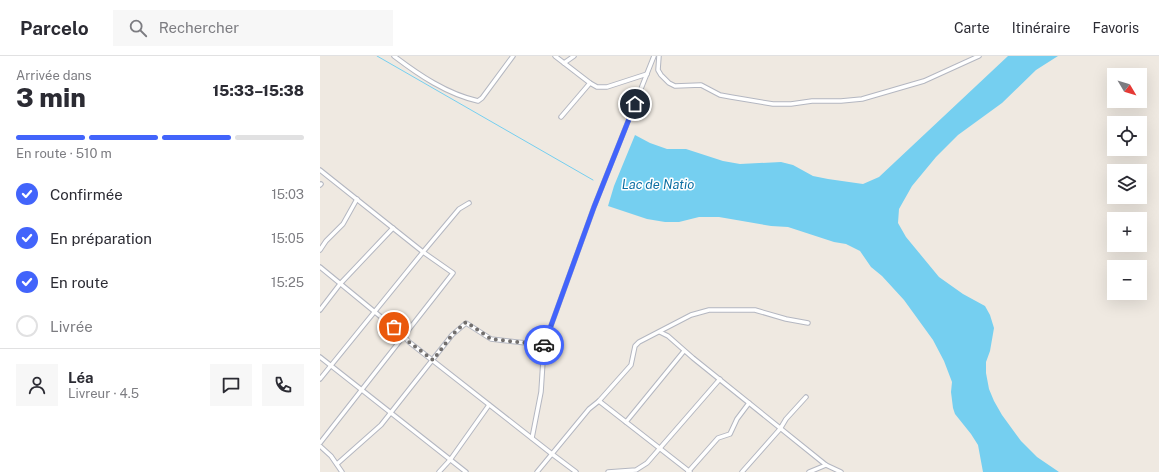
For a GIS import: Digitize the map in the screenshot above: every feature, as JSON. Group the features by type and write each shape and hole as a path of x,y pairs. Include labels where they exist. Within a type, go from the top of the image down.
{"street":[{"path":"394,56 420,75 444,89 478,101 482,98 513,56"},
{"path":"555,56 597,87 607,87 647,74"},
{"path":"564,63 574,56"},
{"path":"532,438 541,392 544,345 594,207 654,56"},
{"path":"659,56 658,70 669,83 675,86 701,85 720,95 741,100 773,104 841,102 862,99 924,81 979,56"},
{"path":"561,117 590,83"},
{"path":"320,170 423,252 453,272 320,444 332,456 342,472"},
{"path":"320,250 326,241 343,224 357,200"},
{"path":"320,379 459,209 469,203"},
{"path":"320,310 340,284 394,228"},
{"path":"320,267 375,311 409,342 576,472"},
{"path":"537,472 589,409 600,401 631,365 636,346 639,342 691,315 710,310 755,310 786,319 808,323"},
{"path":"337,464 380,426 452,335 466,322 491,339 544,345"},
{"path":"660,332 668,336 684,351 826,465 841,472"},
{"path":"626,422 684,351"},
{"path":"320,357 466,472"},
{"path":"608,472 636,470 647,463 720,379"},
{"path":"742,472 806,397"},
{"path":"600,401 689,472 718,438 730,434 737,419 749,403"},
{"path":"439,472 450,460 490,404"},
{"path":"809,472 826,465"}],"water":[{"name":"Lac de Natio","path":"1008,56 1058,56 1036,70 1002,103 958,135 936,157 912,186 899,209 898,223 906,237 939,277 963,294 985,306 990,315 994,328 990,351 986,362 986,373 989,389 994,401 1002,415 1021,441 1037,457 1059,472 983,472 978,445 955,414 951,392 952,382 944,361 933,340 904,300 882,276 871,267 860,251 846,244 834,242 788,227 771,226 719,217 699,217 679,222 665,222 647,219 608,206 614,186 635,135 650,143 667,149 686,149 723,161 740,164 781,162 793,165 813,176 863,184 879,177"}],"waterway":[{"path":"377,56 593,180"}],"way so far":[{"path":"394,327 409,342 433,360 452,335 466,322 491,339 544,345"}],"route":[{"path":"544,345 594,207 635,104"}]}
